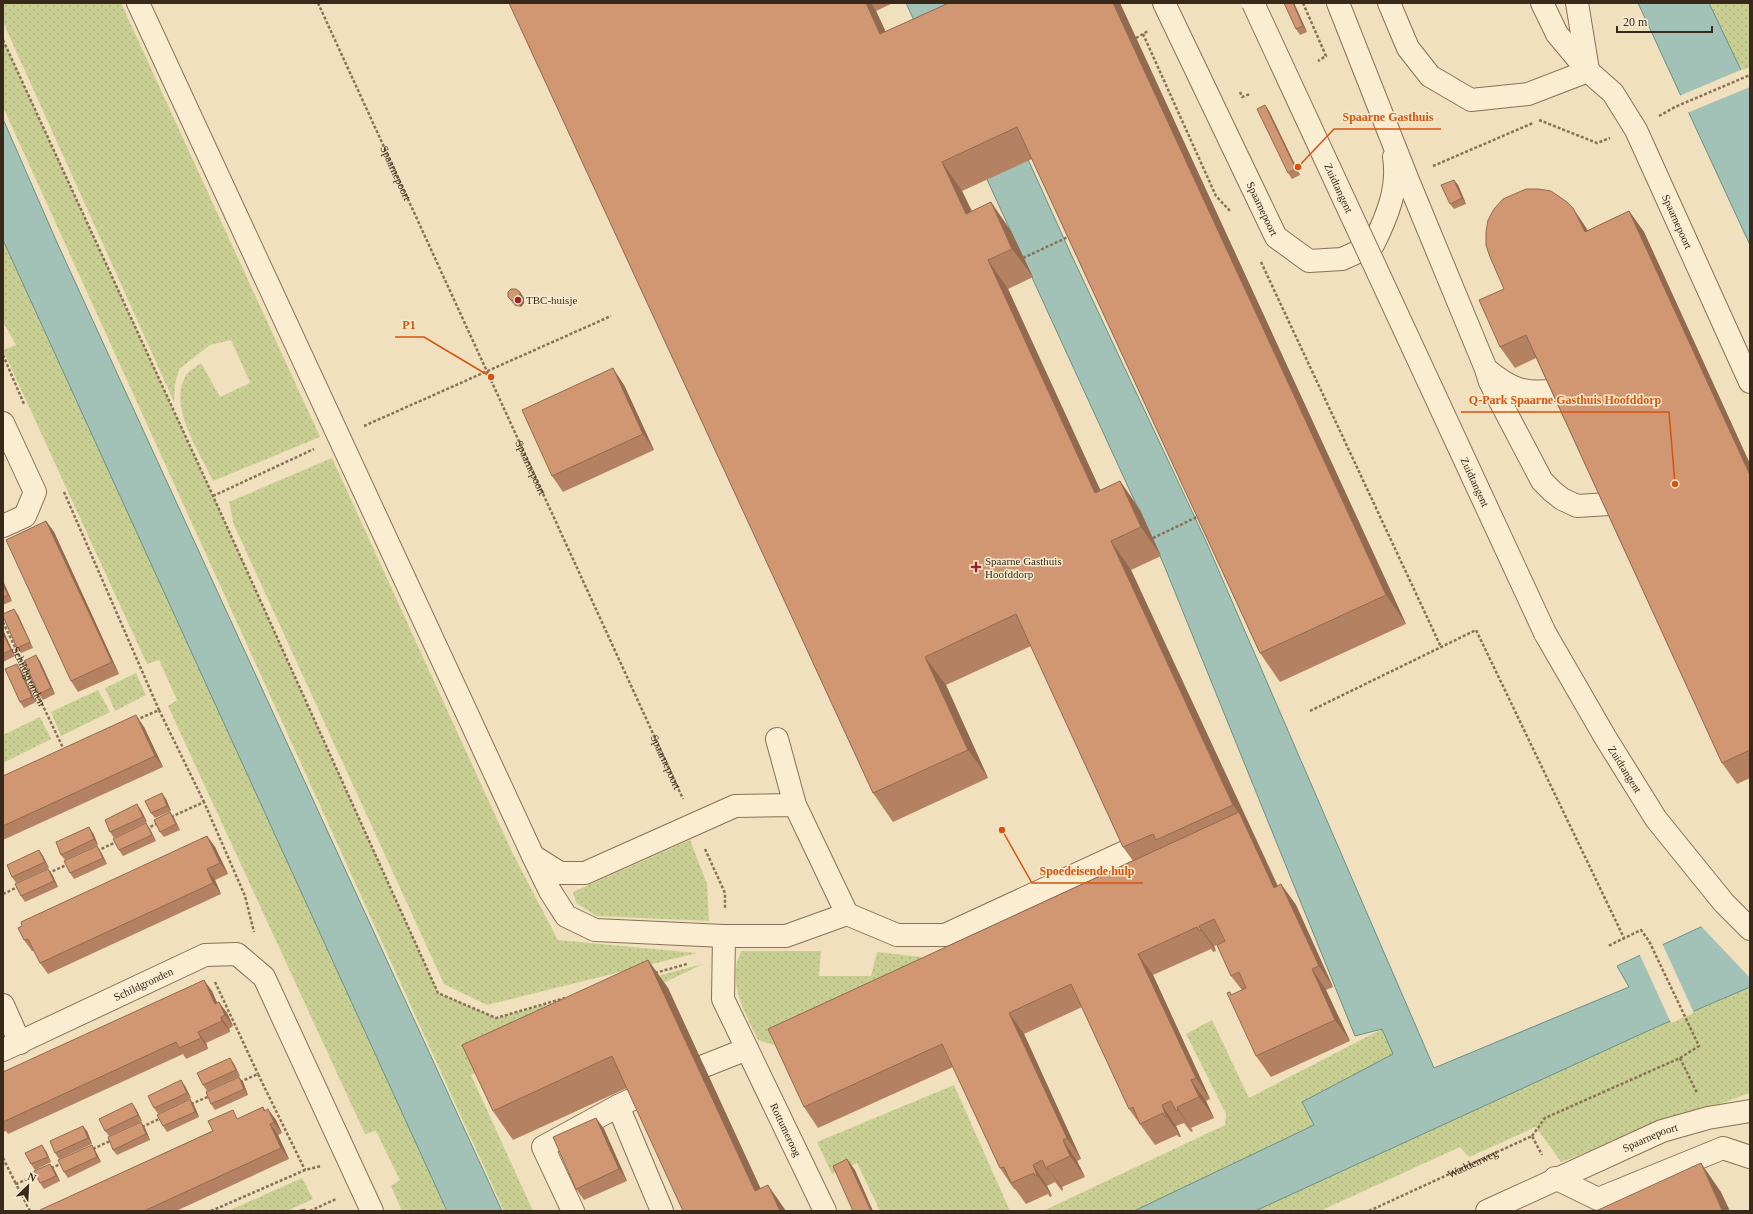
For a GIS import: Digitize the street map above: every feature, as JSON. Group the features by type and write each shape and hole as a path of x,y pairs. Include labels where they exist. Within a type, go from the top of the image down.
{"street":[{"path":"138,3 533,856 550,891 566,916 595,930 724,936 786,936 847,914"},
{"name":"Spaarnepoort","path":"1164,3 1276,237 1309,261 1342,259 1373,245 1388,216 1396,172 1391,138"},
{"name":"Zuidtangent","path":"1253,3 1545,633 1605,737 1656,819 1724,903 1750,930"},
{"name":"Spaarnepoort","path":"1338,3 1407,178 1486,368 1490,382 1542,481 1562,499 1577,506 1609,504"},
{"path":"1389,3 1408,48 1430,76 1471,100 1528,94 1588,71 1577,3"},
{"name":"Spaarnepoort","path":"1542,3 1557,34 1588,71 1613,93 1636,130 1750,382"},
{"name":"Spaarnepoort","path":"1486,368 1502,382 1521,391 1538,393 1556,390"},
{"path":"3,423 35,492 25,516 3,526"},
{"path":"777,739 795,805 847,914 897,935 945,935 1175,830"},
{"path":"533,856 560,873 585,873 735,806 795,805"},
{"name":"Rottumeroog","path":"724,936 723,999 825,1211"},
{"name":"Schildgronden","path":"3,1005 12,1046 203,956 237,954 264,977 346,1159 372,1211"},
{"path":"704,1066 747,1049"},
{"path":"572,1211 543,1147 618,1106 638,1097"},
{"path":"618,1106 662,1211"},
{"name":"Spaarnepoort","path":"1556,1178 1662,1131 1708,1118 1750,1111"},
{"path":"1487,1211 1556,1178 1598,1199 1723,1148 1750,1156"}],"path":[{"name":"Spaarnepoort","path":"318,3 725,893 724,936"},
{"path":"1303,3 1326,56 1318,61"},
{"path":"1143,34 1216,196 1233,213"},
{"path":"3,40 213,496 438,993 496,1018 572,996"},
{"path":"1407,178 1539,120 1597,143 1636,130 1675,107 1750,75"},
{"path":"1242,97 1250,94"},
{"path":"1023,258 1074,235"},
{"path":"1261,261 1441,647"},
{"path":"213,496 339,437 486,373 611,316"},
{"path":"3,355 25,405"},
{"path":"60,485 159,710 204,802 245,896 254,933"},
{"path":"1153,538 1203,514"},
{"name":"Schildgronden","path":"3,622 65,751 58,754"},
{"path":"1310,711 1476,630 1624,938"},
{"path":"130,722 159,710"},
{"path":"168,818 204,802"},
{"path":"139,832 161,822"},
{"path":"96,851 125,838"},
{"path":"46,874 75,861"},
{"path":"3,894 24,884"},
{"path":"1556,1178 1532,1136 1545,1118 1680,1058 1699,1046 1684,1018 1647,938 1641,930 1608,946"},
{"path":"203,956 305,1170"},
{"path":"649,974 702,959 723,960"},
{"path":"237,1083 258,1074"},
{"path":"187,1106 216,1093"},
{"path":"137,1129 166,1116"},
{"name":"Waddenweg","path":"1369,1211 1532,1136"},
{"path":"88,1152 116,1139"},
{"path":"3,1158 30,1211"},
{"path":"211,1211 305,1170 346,1159"},
{"path":"45,1171 66,1162"},
{"path":"16,1184 38,1174"}],"green space":[{"path":"3,3 121,3 320,437 213,481 187,428 180,399 182,386 187,374 201,363 220,397 250,383 249,380 231,340 210,345 179,369 175,385 174,402 3,22"},
{"path":"1709,3 1750,3 1750,67 1741,71"},
{"path":"3,40 213,496 438,993 496,1018 703,964 471,1075 533,1211 504,1211 3,107"},
{"path":"3,240 447,1211 402,1211 391,1186 400,1180 376,1131 365,1134 168,706 177,700 159,660 147,664 3,350 16,345 3,322"},
{"path":"332,458 512,852 558,940 697,953 487,1005 444,984 234,525 229,502"},
{"path":"136,673 146,695 115,711 105,688"},
{"path":"98,690 110,712 61,736 51,712"},
{"path":"40,717 51,739 3,763 3,735"},
{"path":"690,840 707,884 709,921 597,916 576,903 573,892"},
{"path":"741,951 821,951 819,976 871,976 877,952 921,957 928,976 777,1046 758,1040 742,1006 736,978 736,964"},
{"path":"1750,987 1750,1093 1561,1162 1536,1127 1469,1157 1460,1147 1320,1211 1255,1211 1652,1029"},
{"path":"1212,1020 1249,1098 1382,1029 1393,1054 1302,1102 1314,1125 1134,1211 1043,1211 1225,1125 1226,1114 1186,1034"},
{"path":"954,1085 1010,1211 880,1211 857,1163 832,1174 817,1142"},
{"path":"302,1178 313,1199 287,1211 228,1211"}],"water":[{"path":"906,3 957,3 1070,252 1205,539 1434,1068 1629,987 1617,966 1750,904 1750,987 1652,1029 1255,1211 1134,1211 1314,1125 1302,1102 1393,1054 1382,1029 1355,1036 1164,565"},
{"path":"1638,3 1709,3 1750,89 1750,245"},
{"path":"3,119 59,247 502,1211 447,1211 3,240"}],"pier":[{"path":"1743,69 1750,87 1687,113 1679,96"},
{"path":"1750,902 1750,978 1700,925"},
{"path":"1662,943 1694,1013 1671,1023 1639,953"}],"building":[{"path":"509,3 866,3 880,34 949,3 1113,3 1386,595 1260,653 1017,127 942,162 966,214 991,202 1012,249 988,260 1095,493 1120,481 1141,527 1111,541 1233,805 1156,840 1153,834 1123,847 1016,614 925,657 968,750 873,793"},
{"path":"1284,3 1293,3 1303,26 1296,29"},
{"path":"1265,105 1296,169 1288,173 1257,109"},
{"path":"1454,180 1462,198 1450,204 1441,185"},
{"path":"1526,189 1551,191 1567,202 1573,208 1585,232 1629,211 1750,475 1750,750 1722,763 1526,335 1500,347 1479,300 1504,289 1486,245 1488,220 1494,209 1503,199"},
{"path":"511,289 516,289 520,292 520,297 517,301 511,300 508,297 508,292"},
{"path":"613,368 643,434 552,476 522,410"},
{"path":"46,521 112,662 71,681 6,540"},
{"path":"3,584 8,595 3,598"},
{"path":"14,609 30,642 17,648 3,616 3,614"},
{"path":"3,633 11,650 3,654"},
{"path":"36,655 51,688 39,694 24,661"},
{"path":"17,664 32,697 20,702 5,669"},
{"path":"136,715 155,756 3,826 3,776"},
{"path":"162,793 167,806 151,813 145,801"},
{"path":"137,804 143,817 110,832 105,820"},
{"path":"170,812 176,824 160,832 154,820"},
{"path":"1239,812 1274,888 1281,884 1319,966 1312,969 1335,1020 1256,1056 1227,993 1230,992 1231,995 1246,988 1239,972 1231,976 1217,945 1225,941 1214,919 1199,926 1201,930 1199,931 1197,927 1138,954 1196,1078 1191,1080 1199,1097 1177,1107 1178,1110 1176,1111 1171,1101 1162,1105 1166,1116 1164,1116 1163,1113 1140,1124 1133,1107 1129,1109 1071,984 1009,1013 1067,1138 1063,1140 1070,1156 1047,1167 1049,1170 1047,1170 1042,1160 1033,1165 1037,1175 1035,1176 1034,1173 1011,1183 1004,1167 1000,1168 942,1044 804,1107 768,1029"},
{"path":"146,823 152,835 119,850 113,839"},
{"path":"89,827 94,839 61,855 56,842"},
{"path":"207,836 220,863 207,869 213,883 40,963 28,939 24,940 18,928 22,926 21,922"},
{"path":"97,846 103,858 70,873 64,861"},
{"path":"39,850 45,862 12,877 7,865"},
{"path":"48,869 54,881 21,896 15,884"},
{"path":"648,960 755,1191 768,1185 780,1211 683,1211 612,1056 493,1111 462,1045"},
{"path":"204,980 215,1004 219,1002 225,1015 221,1017 222,1021 198,1032 201,1038 179,1048 176,1042 3,1122 3,1072"},
{"path":"230,1058 236,1070 203,1085 197,1073"},
{"path":"239,1077 244,1089 211,1104 206,1092"},
{"path":"181,1080 187,1093 154,1108 148,1096"},
{"path":"190,1099 195,1112 163,1126 157,1115"},
{"path":"132,1103 138,1115 105,1131 99,1119"},
{"path":"263,1107 264,1111 268,1109 274,1122 270,1124 281,1148 144,1211 40,1211 213,1131 208,1121 233,1110 237,1119"},
{"path":"596,1118 619,1169 576,1189 553,1137"},
{"path":"141,1122 146,1134 113,1150 108,1137"},
{"path":"83,1126 88,1138 55,1153 50,1141"},
{"path":"42,1145 48,1157 31,1164 25,1153"},
{"path":"92,1145 97,1157 64,1172 58,1160"},
{"path":"847,1159 871,1211 853,1211 833,1166"},
{"path":"1701,1163 1722,1210 1720,1211 1596,1211"},
{"path":"50,1164 56,1176 40,1183 34,1171"}],"place":[{"name":"Spaarne Gasthuis","path":"1298,167"},
{"name":"TBC-huisje","path":"518,300"},
{"name":"P1","path":"491,377"},
{"name":"Q-Park Spaarne Gasthuis Hoofddorp","path":"1675,484"},
{"name":"Spaarne Gasthuis Hoofddorp","path":"976,567"},
{"name":"Spoedeisende hulp","path":"1002,830"}]}
